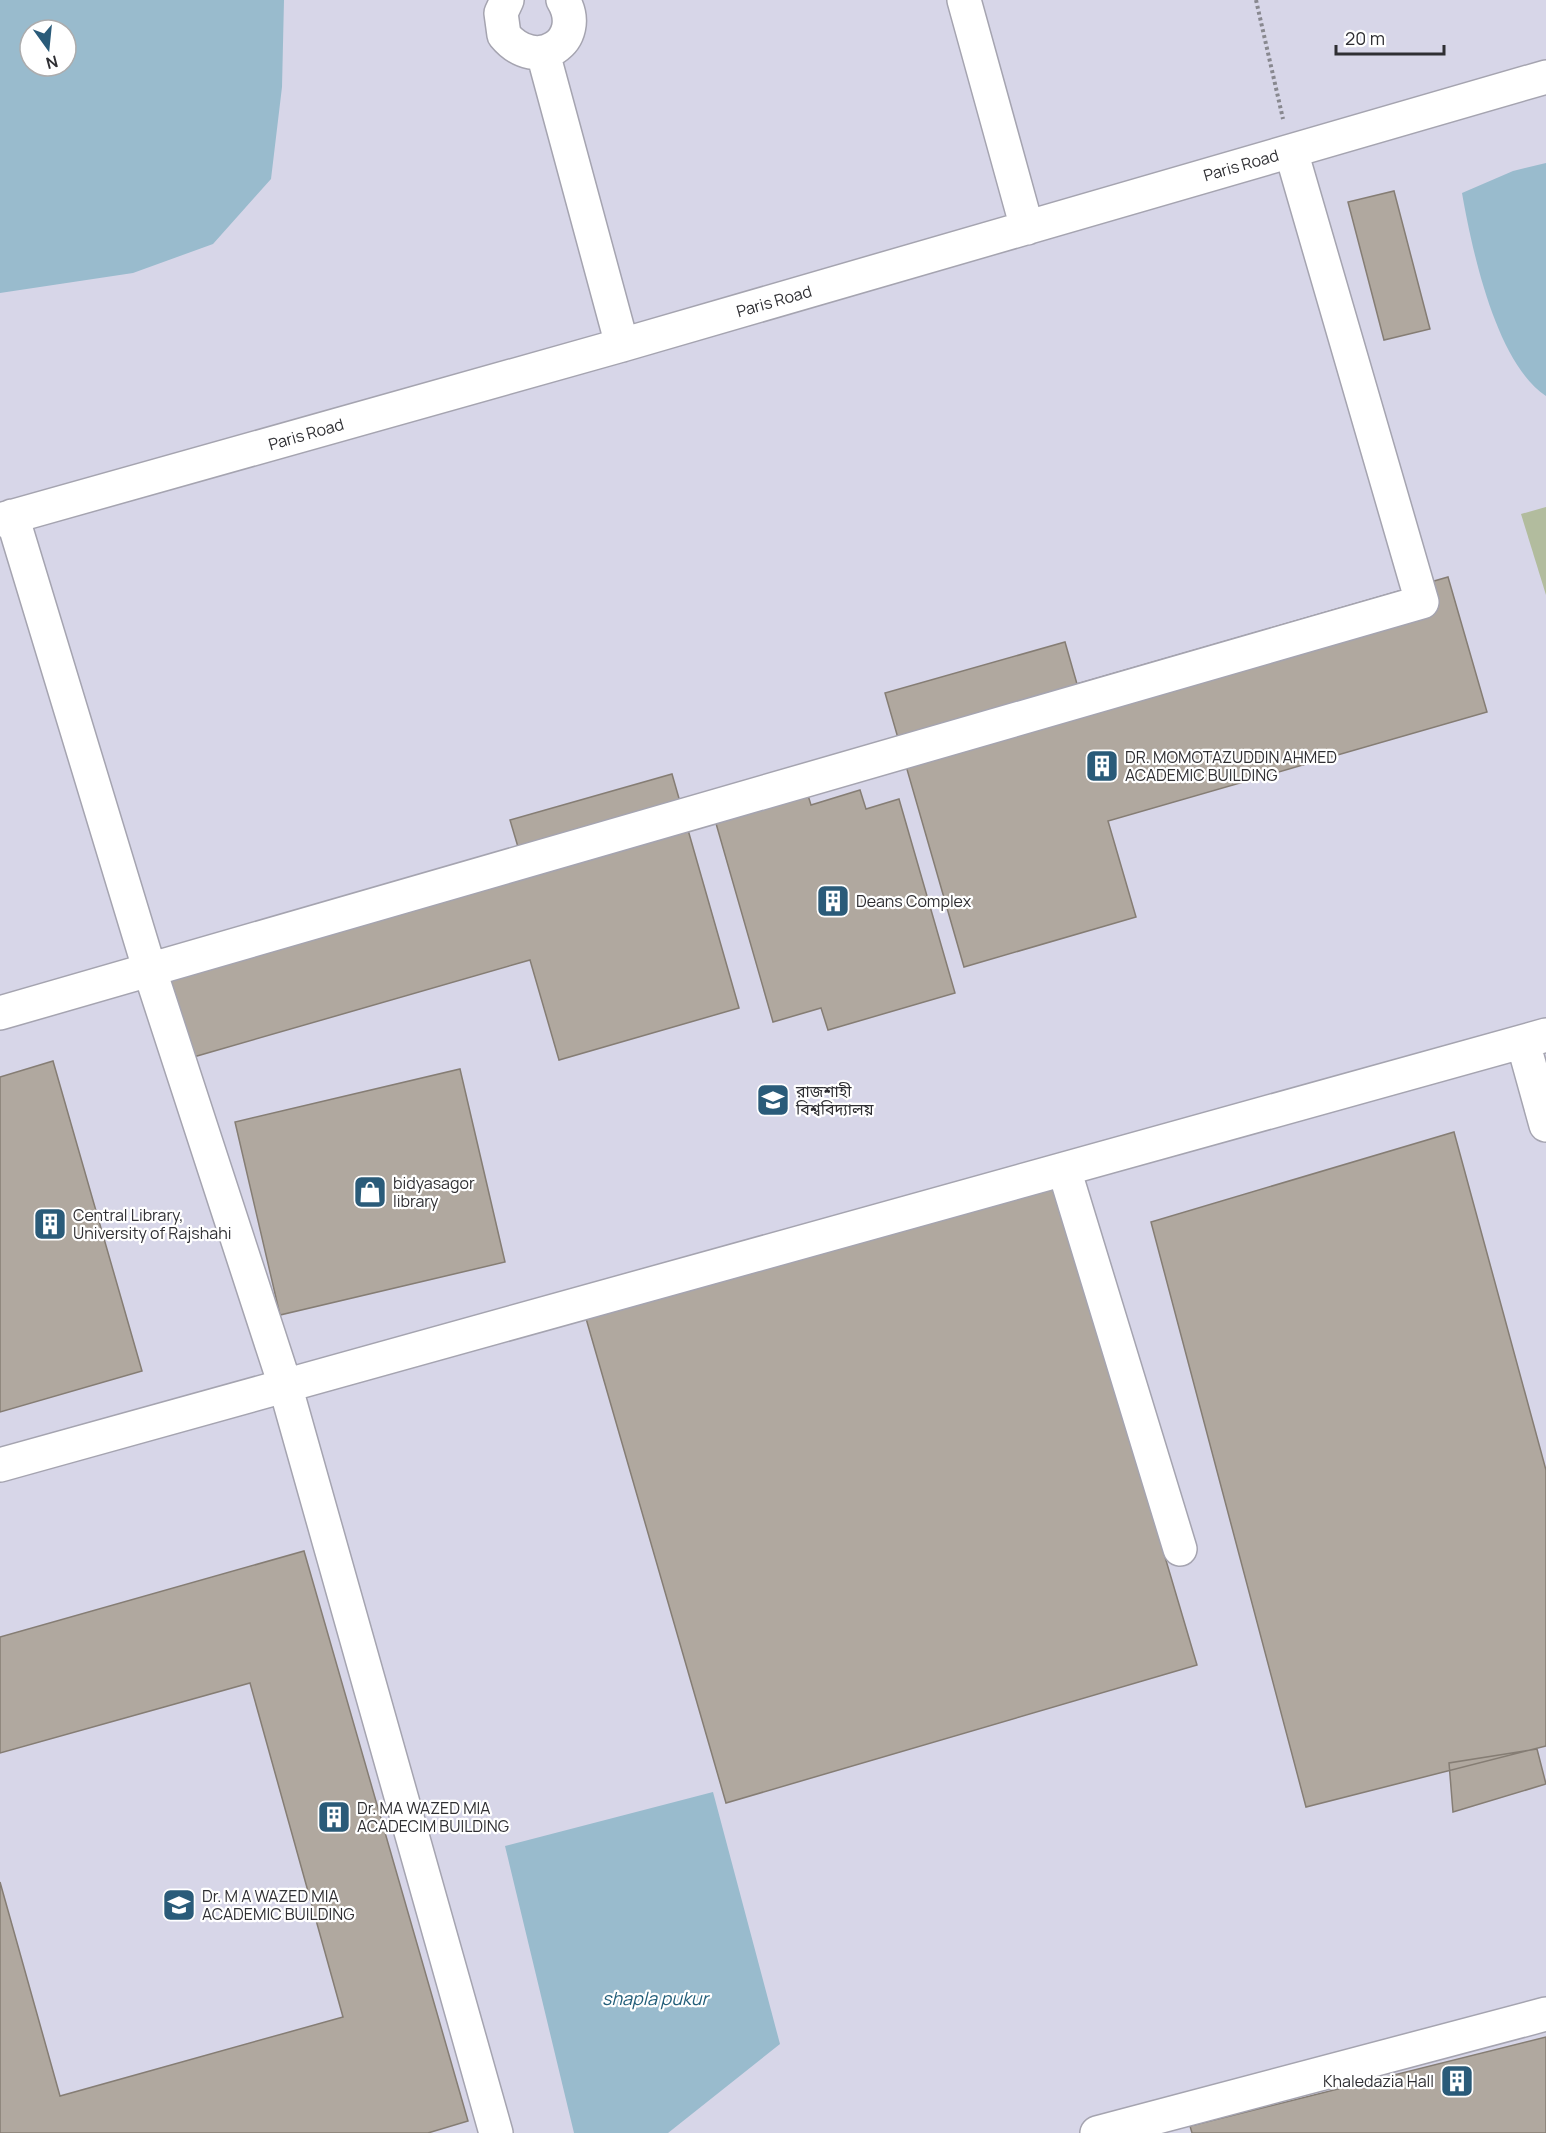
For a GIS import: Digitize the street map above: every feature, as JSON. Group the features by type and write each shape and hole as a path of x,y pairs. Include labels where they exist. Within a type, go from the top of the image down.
{"street":[{"path":"502,4 504,35 512,45 521,51 543,53 553,49 567,33 569,22 563,0"},
{"path":"964,0 1027,228"},
{"path":"543,53 622,345"},
{"name":"Paris Road","path":"6,518 622,345 1546,77"},
{"path":"0,1013 1422,602 1291,151"},
{"path":"6,518 285,1385 496,2133"},
{"path":"0,1464 1534,1038 1546,1125"},
{"path":"1064,1169 1180,1549"},
{"path":"1097,2133 1546,2014"}],"path":[{"path":"1256,0 1291,151"}],"shaded area":[{"name":"রাজশাহী বিশ্ববিদ্যালয়","path":"0,0 1546,0 1546,2133 0,2133"}],"green space":[{"path":"1546,507 1546,595 1521,514"}],"water":[{"path":"0,0 284,0 282,87 271,179 213,244 133,273 0,293"},
{"path":"1546,163 1546,396 1528,380 1513,358 1500,332 1480,274 1462,193 1513,171"},
{"name":"shapla pukur","path":"713,1792 780,2044 668,2133 574,2133 505,1846"}],"building":[{"path":"1394,191 1430,329 1384,340 1348,202"},
{"name":"DR. MOMOTAZUDDIN AHMED ACADEMIC BUILDING","path":"1448,577 1487,712 1108,821 1136,917 964,967 885,693 1065,642 1077,684"},
{"path":"672,774 739,1008 559,1060 530,960 190,1058 162,961 521,857 510,820"},
{"name":"Deans Complex","path":"803,779 811,805 860,790 866,809 899,799 955,993 828,1030 821,1008 773,1022 711,806"},
{"name":"Central Library, University of Rajshahi","path":"53,1061 142,1371 0,1412 0,1077"},
{"name":"Central Library, University of Rajshahi","path":"53,1061 142,1371 0,1412 0,1077"},
{"name":"bidyasagor library","path":"460,1069 505,1262 280,1315 235,1122"},
{"path":"1454,1132 1546,1470 1546,1746 1306,1807 1151,1222"},
{"path":"1054,1182 1197,1665 726,1803 585,1315"},
{"name":"Dr. MA WAZED MIA ACADECIM BUILDING","path":"304,1551 468,2121 428,2133 0,2133 0,1882 60,2096 343,2017 250,1683 0,1753 0,1637"},
{"path":"1537,1749 1546,1784 1453,1812 1449,1763"},
{"name":"Khaledazia Hall","path":"1546,2037 1546,2133 1192,2133 1190,2126"}],"place":[{"name":"DR. MOMOTAZUDDIN AHMED ACADEMIC BUILDING","path":"1102,766"},
{"name":"Deans Complex","path":"833,901"},
{"name":"রাজশাহী বিশ্ববিদ্যালয়","path":"773,1100"},
{"name":"bidyasagor library","path":"370,1192"},
{"name":"Central Library, University of Rajshahi","path":"50,1224"},
{"name":"Dr. MA WAZED MIA ACADECIM BUILDING","path":"334,1817"},
{"name":"Dr. M A WAZED MIA ACADEMIC BUILDING","path":"179,1905"},
{"name":"Khaledazia Hall","path":"1457,2081"}]}
